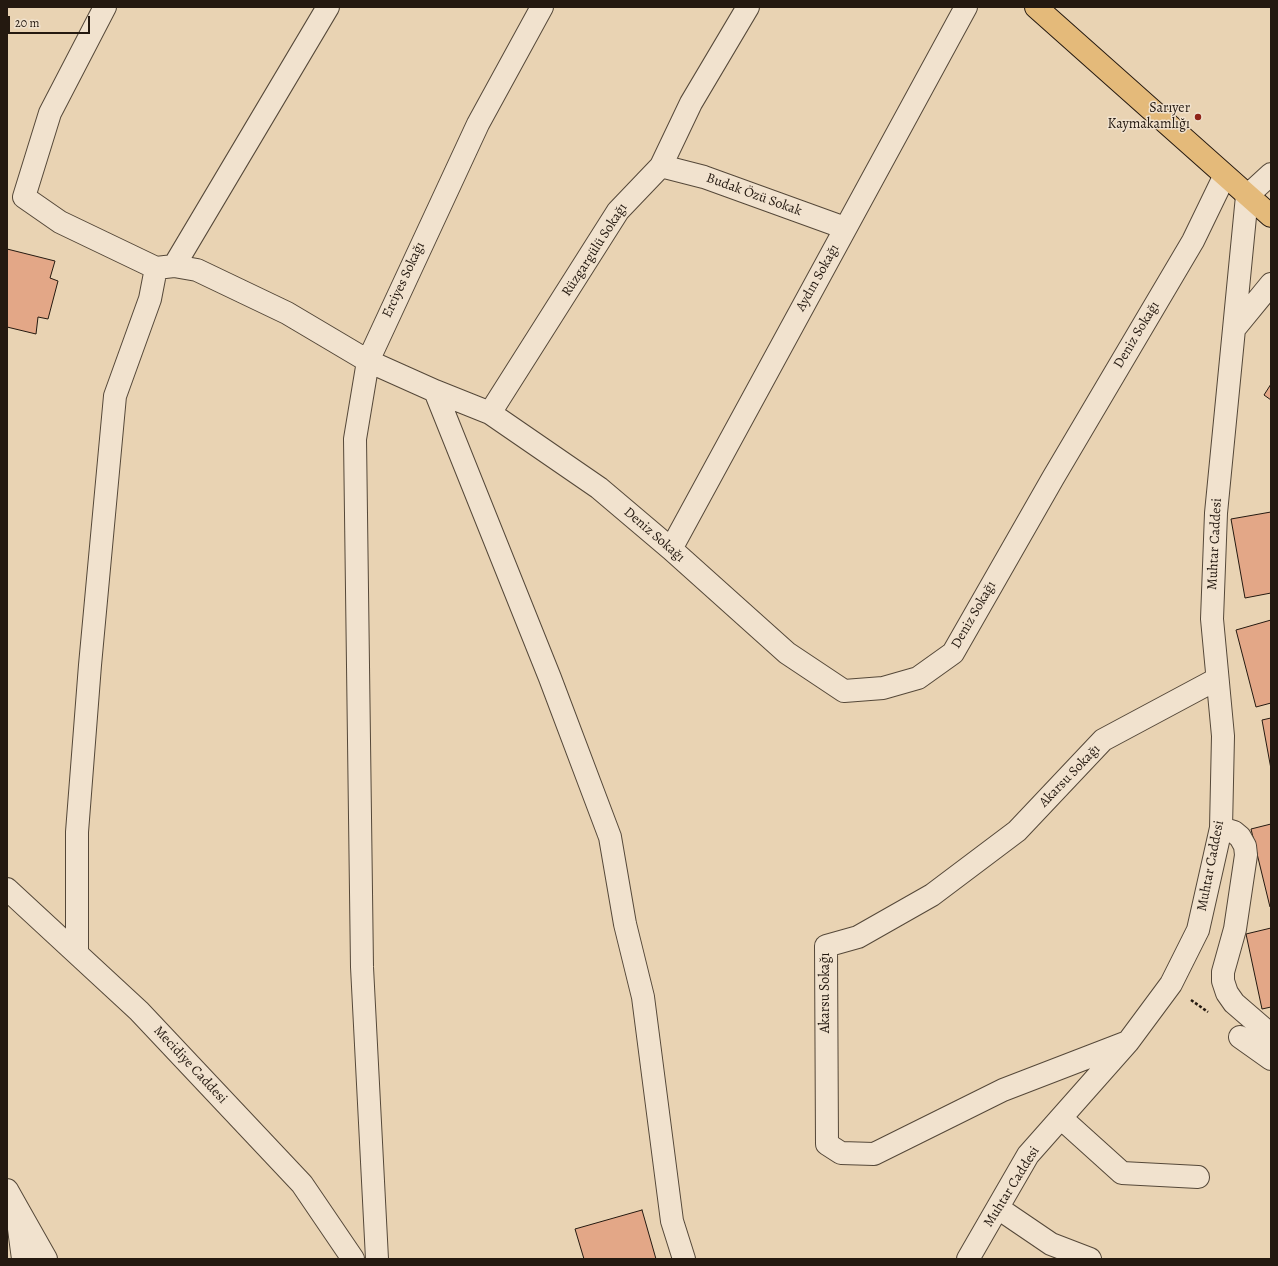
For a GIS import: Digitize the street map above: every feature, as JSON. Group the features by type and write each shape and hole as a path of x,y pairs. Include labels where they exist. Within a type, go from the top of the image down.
{"main road":[{"path":"1036,7 1224,177 1271,216"}],"street":[{"path":"105,7 50,113 24,197 60,222 165,267 197,270 287,313 368,361"},
{"path":"78,953 77,832 114,396 150,299 165,267 328,7"},
{"name":"Erciyes Sokağı","path":"377,1259 362,967 355,439 368,361 478,124 542,7"},
{"name":"Rüzgargülü Sokağı","path":"490,413 618,211 661,166 691,103 748,7"},
{"name":"Aydın Sokağı","path":"671,549 966,7"},
{"name":"Budak Özü Sokak","path":"661,166 704,177 845,228"},
{"path":"1247,196 1271,174"},
{"name":"Deniz Sokağı","path":"368,361 435,391 490,413 598,488 671,549 787,653 844,691 883,688 918,678 953,653 1053,478 1193,241 1224,177"},
{"name":"Muhtar Caddesi","path":"968,1259 1028,1155 1128,1042 1171,984 1198,930 1221,828 1223,736 1212,620 1216,513 1247,196"},
{"path":"1235,328 1271,284"},
{"path":"435,391 550,678 610,837 625,924 643,997 672,1221 684,1259"},
{"name":"Akarsu Sokağı","path":"1128,1042 1003,1090 874,1154 841,1153 827,1144 826,946 858,937 932,895 1017,831 1103,740 1217,679"},
{"path":"1221,828 1234,832 1240,837 1245,846 1246,855 1235,929 1223,972 1224,981 1227,993 1234,1003 1271,1036"},
{"name":"Mecidiye Caddesi","path":"7,889 140,1011 302,1184 353,1259"},
{"path":"1240,1037 1271,1059"},
{"path":"1061,1118 1122,1173 1198,1177"},
{"path":"10,1204 23,1259"},
{"path":"10,1204 46,1259"},
{"path":"998,1208 1051,1244 1090,1259"}],"path":[{"path":"1171,984 1209,1013"}],"building":[{"path":"7,249 55,261 50,278 58,281 48,319 38,317 36,334 7,327"},
{"path":"1271,384 1271,400 1264,395"},
{"path":"1271,512 1271,593 1245,598 1231,519"},
{"path":"1271,620 1271,703 1256,707 1236,630"},
{"path":"1271,718 1271,769 1262,720"},
{"path":"1271,824 1271,907 1270,907 1251,829"},
{"path":"1271,928 1271,1007 1262,1009 1246,934"},
{"path":"642,1210 656,1259 584,1259 575,1229"}],"place":[{"name":"Sarıyer Kaymakamlığı","path":"1198,117"}]}
